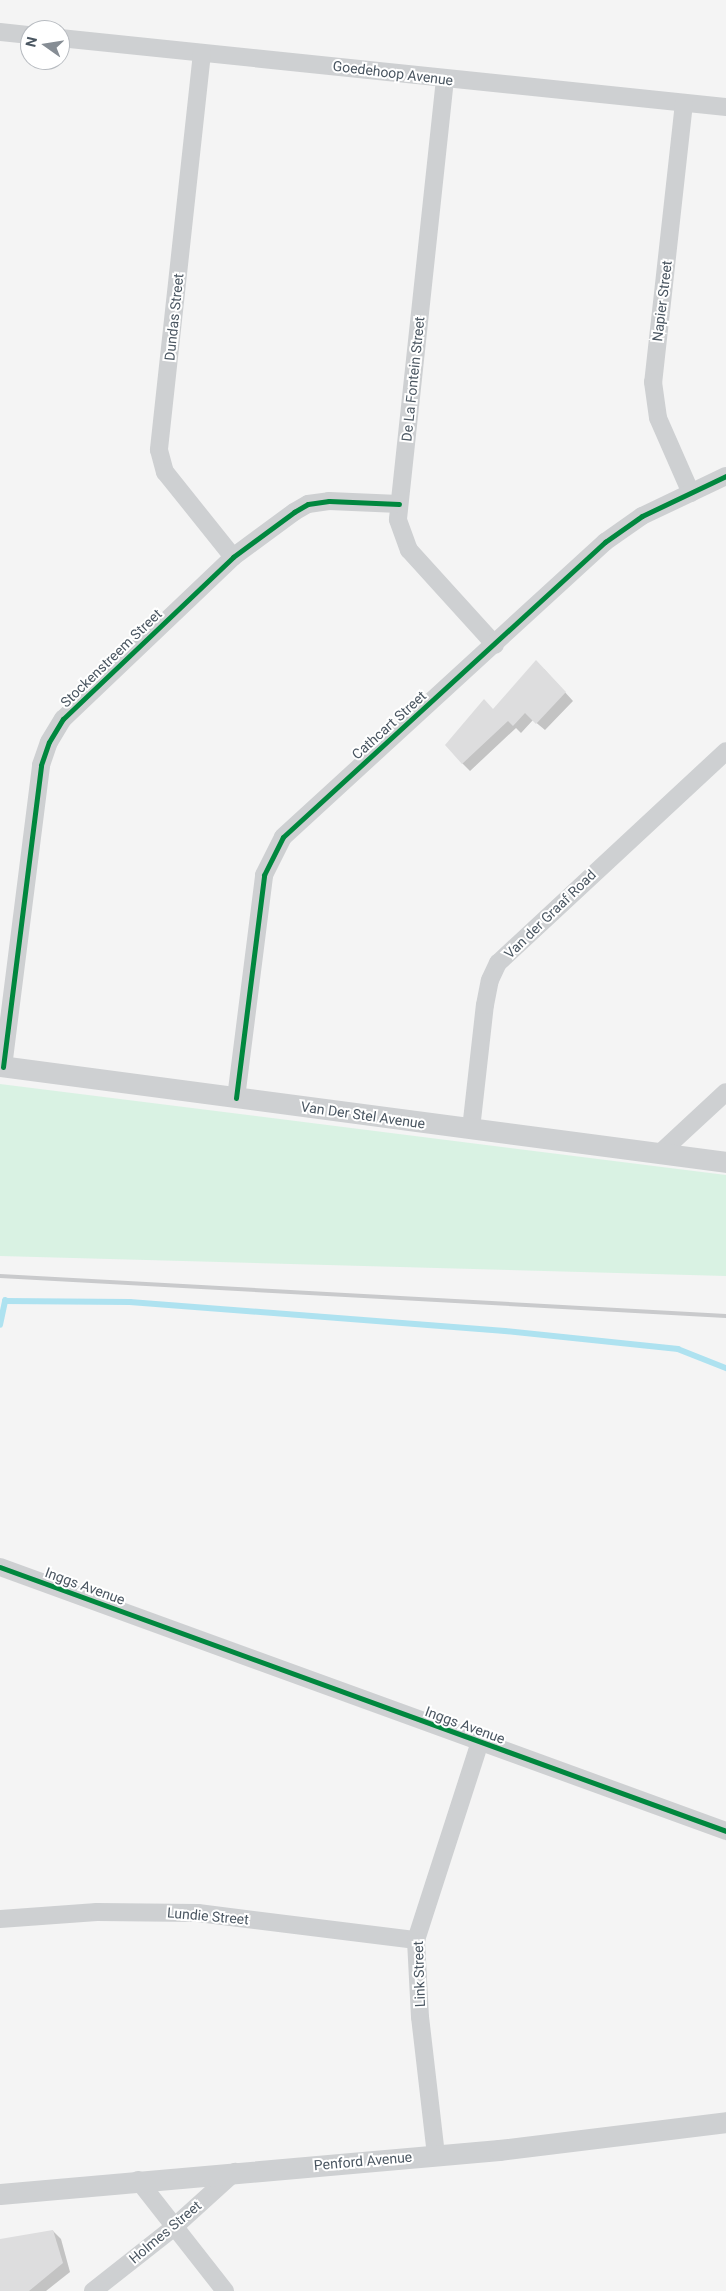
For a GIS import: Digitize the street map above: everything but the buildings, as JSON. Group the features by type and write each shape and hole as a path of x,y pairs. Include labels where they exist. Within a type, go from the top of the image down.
{"street":[{"path":"0,32 20,34"},
{"name":"Goedehoop Avenue","path":"70,39 726,107"},
{"name":"Dundas Street","path":"202,53 159,450 165,472 233,557"},
{"name":"De La Fontein Street","path":"445,79 398,520 409,550 495,645"},
{"name":"Napier Street","path":"684,103 653,382 658,418 691,493"},
{"name":"Cathcart Street","path":"236,1098 264,875 271,856 295,823 495,645 620,530 726,476"},
{"name":"Stockenstreem Street","path":"2,1066 41,765 49,742 63,719 233,557 308,504 329,500 399,504"},
{"name":"Van der Graaf Road","path":"471,1129 485,1005 490,980 498,963 726,751"},
{"name":"Van Der Stel Avenue","path":"2,1066 726,1162"},
{"path":"659,1154 726,1092"},
{"name":"Inggs Avenue","path":"0,1567 726,1831"},
{"name":"Link Street","path":"436,2155 420,2017 416,1940 480,1742"},
{"name":"Lundie Street","path":"0,1919 105,1912 198,1913 416,1940"},
{"name":"Penford Avenue","path":"0,2194 138,2180 436,2155 726,2122"},
{"name":"Holmes Street","path":"93,2291 173,2228 235,2172"},
{"path":"138,2180 173,2228 225,2291"}],"green space":[{"path":"0,1084 726,1175 726,1276 0,1256"}],"waterway":[{"path":"0,1325 5,1301 130,1302 505,1331 678,1349 726,1368"}],"railway":[{"path":"0,1276 726,1316"}],"cycle path":[{"path":"236,1098 264,875 283,837 605,542 642,516 726,476"},
{"path":"3,1067 41,765 49,742 63,719 233,557 294,512 308,504 329,501 399,504"},
{"path":"0,1567 726,1831"}]}
